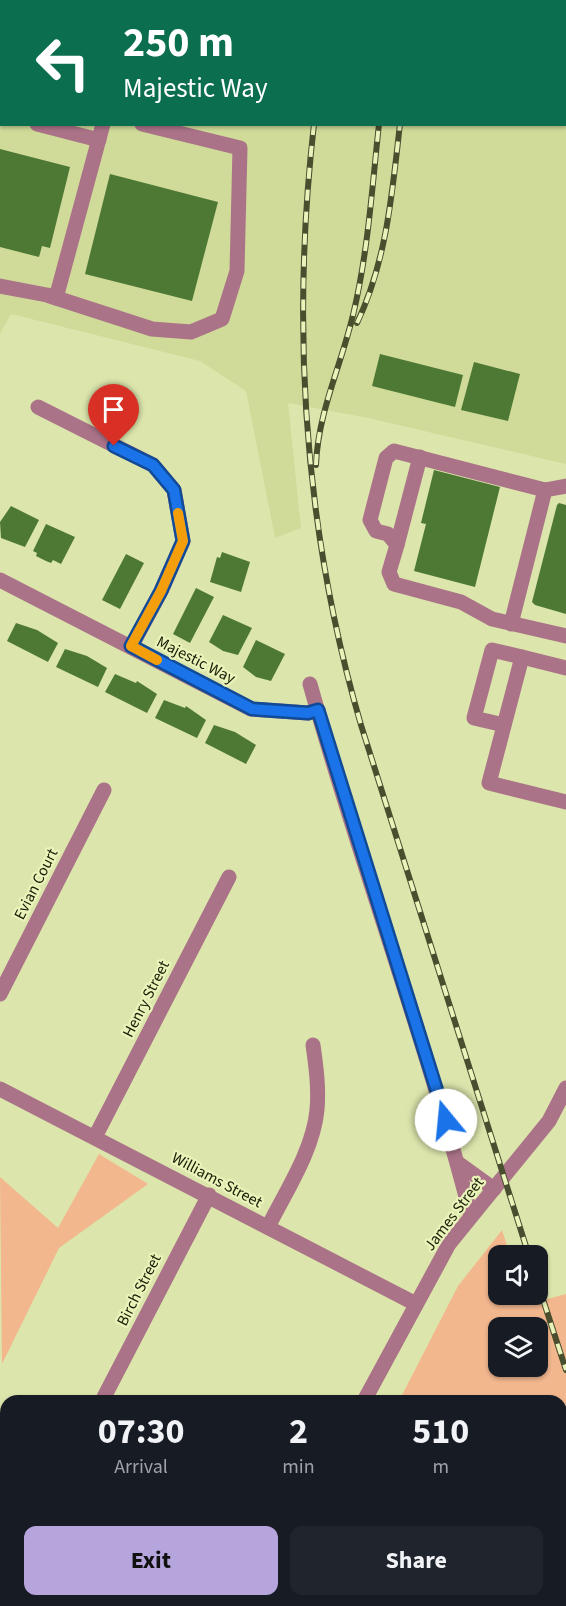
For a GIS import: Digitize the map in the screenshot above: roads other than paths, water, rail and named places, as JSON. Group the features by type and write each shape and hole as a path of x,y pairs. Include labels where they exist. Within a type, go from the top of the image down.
{"street":[{"path":"45,126 99,140"},
{"path":"56,298 102,126"},
{"path":"2,284 56,298 152,329 191,332 222,319 237,271 240,148 209,132 159,126"},
{"path":"38,408 153,465 174,490 183,541 161,591 131,646"},
{"path":"397,545 388,534 376,531 370,520 386,458 394,451 545,490 566,486"},
{"path":"420,457 389,572 394,584 461,602 474,611 511,624 566,636"},
{"path":"511,624 545,490"},
{"name":"Majestic Way","path":"0,580 252,709 308,713 318,710"},
{"path":"504,725 474,718 492,650 566,668"},
{"path":"522,657 489,783 566,802"},
{"path":"310,684 458,1163 471,1216"},
{"name":"Evian Court","path":"0,994 104,790"},
{"name":"Henry Street","path":"95,1137 229,877"},
{"path":"268,1227 310,1144 317,1112 318,1080 313,1045"},
{"name":"James Street","path":"367,1395 449,1244 549,1121 566,1088"},
{"name":"Williams Street","path":"0,1089 416,1304"},
{"path":"458,1163 494,1189"},
{"name":"Birch Street","path":"105,1395 209,1196"}],"railway":[{"path":"314,126 307,200 304,352 315,502 326,577 361,725 526,1245"},
{"path":"316,465 325,408 348,334 358,292 369,220 379,126"},
{"path":"357,323 382,251 391,201 400,126"},
{"path":"545,1305 566,1370"}]}
